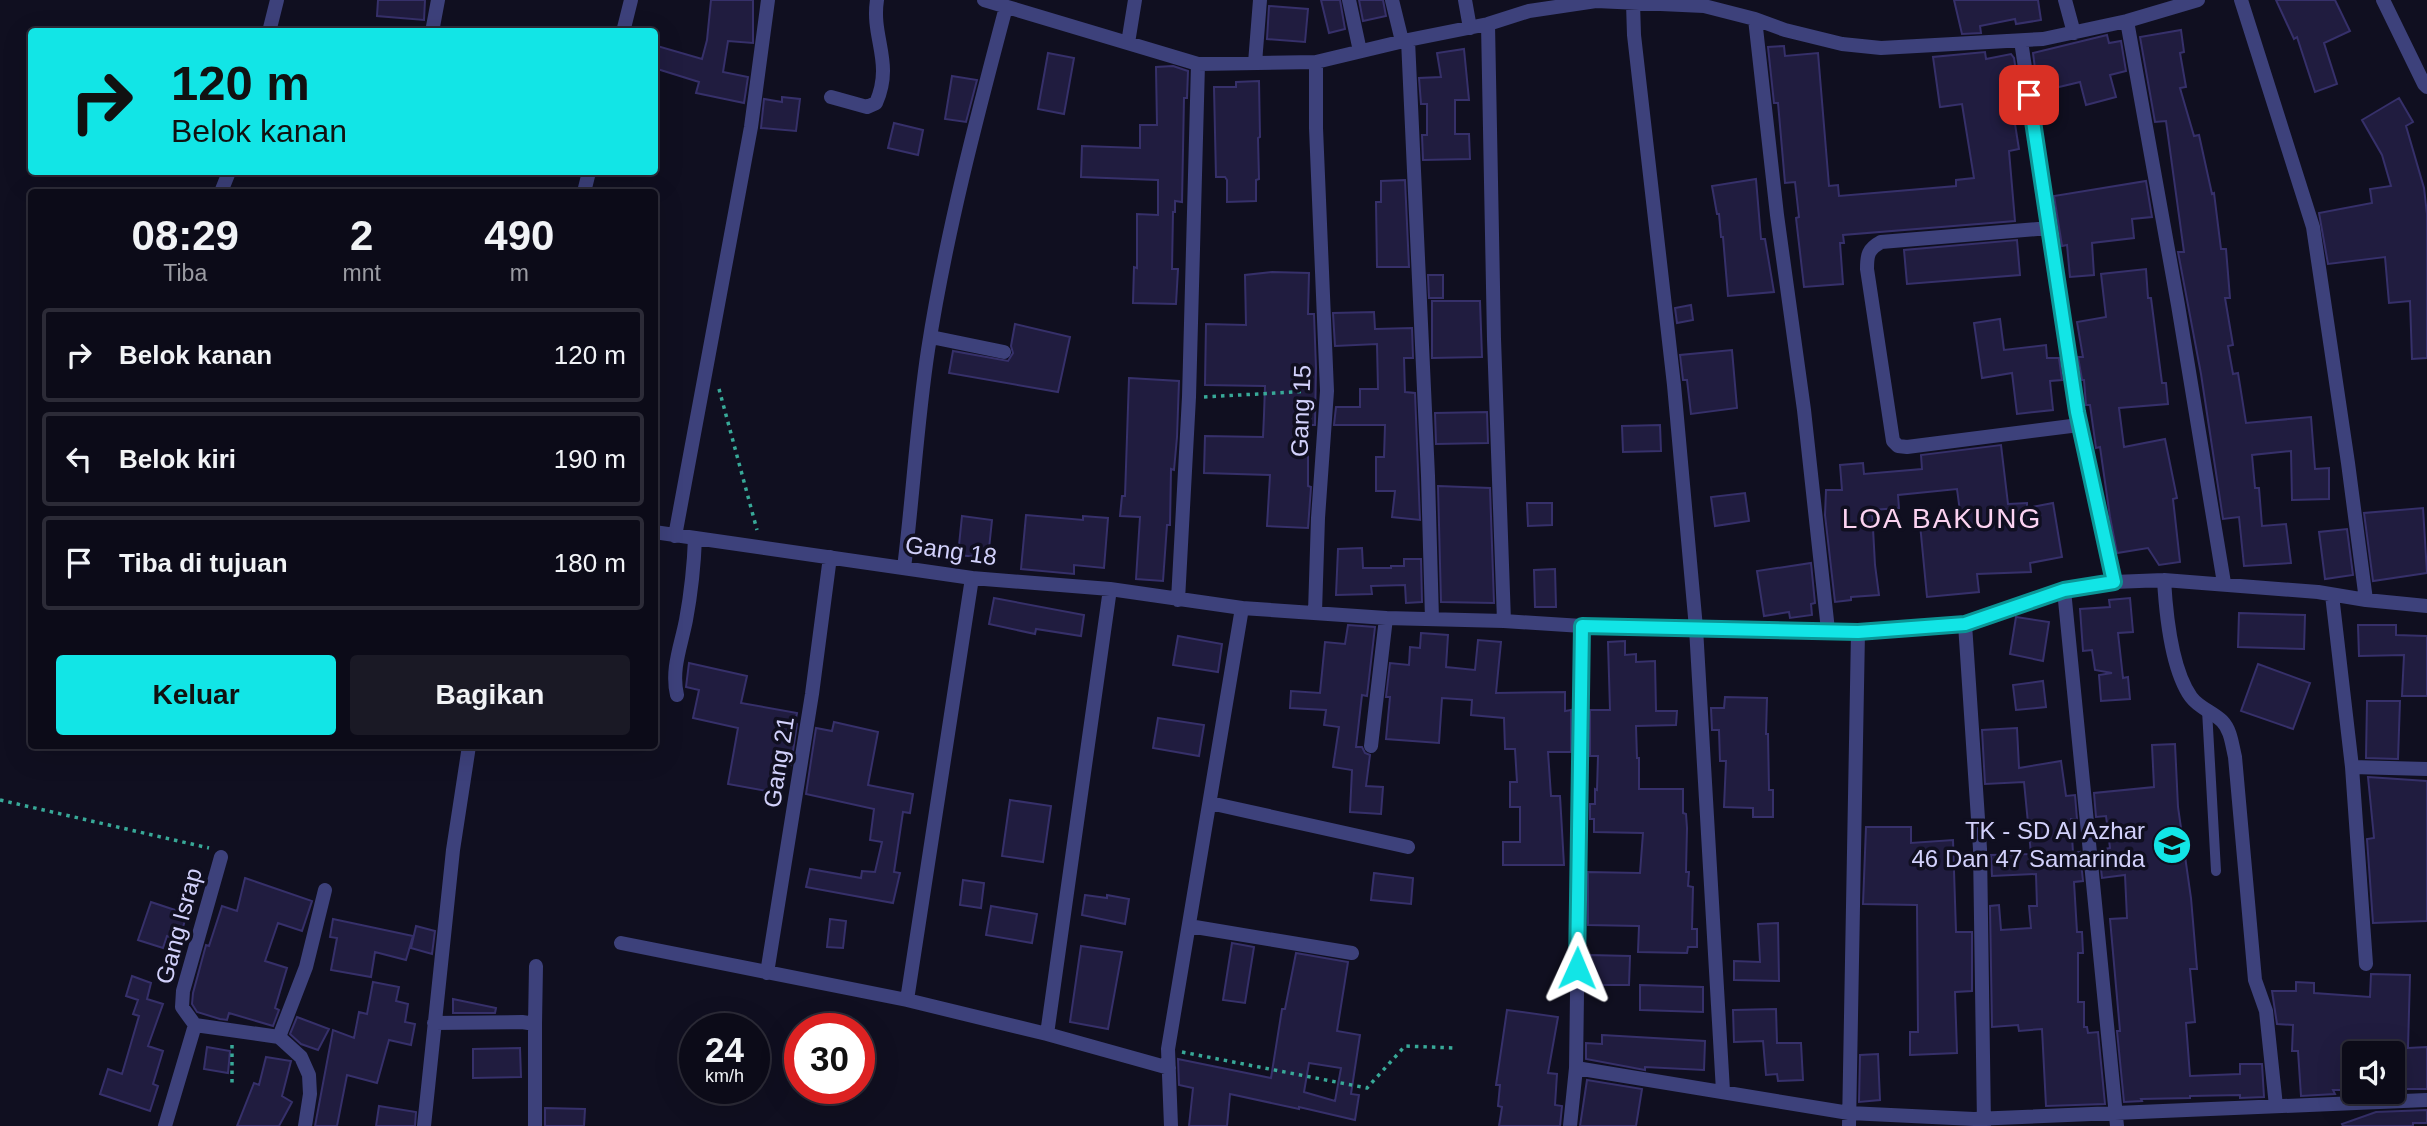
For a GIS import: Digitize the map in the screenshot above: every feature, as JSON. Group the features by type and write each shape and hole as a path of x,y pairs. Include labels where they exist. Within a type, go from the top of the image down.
{"street":[{"path":"270,28 277,0"},
{"path":"433,28 439,0"},
{"path":"624,28 631,0"},
{"path":"675,536 751,127 768,0"},
{"path":"831,97 867,107 876,103 880,93 884,57 877,30 877,0"},
{"path":"984,0 1006,7 1025,6 1128,43 1198,64 1316,62 1405,40 1488,24 1528,11 1596,1 1704,6 1842,44 1881,48 2021,41 2074,33 2127,21 2182,2 2198,0"},
{"path":"1128,43 1135,0"},
{"path":"1255,63 1260,0"},
{"path":"1349,0 1360,51"},
{"path":"1392,0 1405,40 1428,463 1432,619"},
{"path":"1465,0 1470,27"},
{"path":"2065,0 2074,33"},
{"path":"2241,0 2312,227 2366,600"},
{"path":"2383,0 2427,87"},
{"path":"1633,3 1634,35 1674,385 1696,628 1723,1091"},
{"path":"904,568 931,337 970,146 1006,7"},
{"path":"1755,19 1777,215 1804,410 1828,631"},
{"path":"2127,21 2187,355 2224,583"},
{"path":"1488,24 1494,352 1504,621"},
{"path":"2021,41 2080,425 2114,582"},
{"name":"Gang 15","path":"1315,612 1318,518 1327,391 1316,128 1316,62"},
{"path":"1178,600 1189,397 1198,64"},
{"path":"2049,228 1881,242 1871,248 1867,256 1867,269 1891,428 1898,446 1907,447 2080,425"},
{"path":"931,337 1004,352"},
{"name":"Gang 18","path":"658,533 972,578 1110,589 1242,608 1386,618 1582,626 1858,632 1965,624 2064,590 2114,582 2164,580 2318,592 2427,606"},
{"path":"677,695 674,682 675,665 693,581 695,538"},
{"name":"Gang 21","path":"767,973 810,707 830,557"},
{"path":"908,1000 972,578"},
{"path":"2164,580 2165,604 2178,671 2192,699 2222,720 2228,730 2235,757 2255,980 2266,1011 2276,1106"},
{"path":"1047,1034 1110,589"},
{"path":"2064,590 2116,1119"},
{"path":"2332,595 2352,767 2366,964"},
{"path":"1171,1126 1168,1049 1242,608"},
{"path":"1371,746 1386,618"},
{"path":"1965,624 1980,849 1984,1122"},
{"path":"1570,1126 1576,1068 1582,626"},
{"path":"1849,1119 1858,632"},
{"path":"424,1126 453,850 469,749"},
{"path":"2352,767 2427,769"},
{"path":"1210,803 1408,847"},
{"name":"Gang Israp","path":"195,1025 182,1007 183,991 222,857"},
{"path":"279,1038 306,967 325,890"},
{"path":"1189,926 1352,953"},
{"path":"621,943 908,1000 1047,1034 1169,1069"},
{"path":"535,1126 536,966"},
{"path":"434,1023 535,1024"},
{"path":"165,1126 195,1025 279,1038 301,1057 309,1075 310,1094 305,1126"},
{"path":"1576,1068 1723,1091 1849,1119 1984,1122 2116,1119 2276,1106 2427,1100"}],"lane":[{"path":"2207,710 2216,871"}],"path":[{"path":"710,353 761,546"},
{"path":"1189,397 1327,391"},
{"path":"0,800 217,850 222,857"},
{"path":"232,1031 232,1085"},
{"path":"1168,1049 1367,1088 1405,1046 1455,1048"}],"building":[{"path":"378,0 425,0 424,20 377,16"},
{"path":"711,0 753,0 753,43 728,41 723,72 748,77 744,103 696,93 699,82 658,69 658,46 702,59"},
{"path":"1321,0 1340,0 1345,29 1329,33"},
{"path":"1359,0 1383,0 1386,16 1363,21"},
{"path":"1954,0 2038,0 2041,20 2016,24 2015,19 1980,26 1981,33 1962,34"},
{"path":"2276,0 2335,0 2350,31 2324,43 2337,84 2315,92 2297,37 2294,39"},
{"path":"1269,6 1308,9 1305,42 1267,39"},
{"path":"2181,30 2184,52 2180,53 2186,87 2180,88 2194,136 2199,135 2212,194 2214,193 2221,249 2226,249 2230,298 2225,298 2233,345 2228,346 2233,374 2238,373 2246,423 2311,417 2315,469 2329,468 2329,499 2292,500 2291,451 2252,455 2255,488 2259,488 2262,526 2286,524 2291,563 2244,566 2239,517 2223,519 2201,374 2178,252 2184,252 2166,121 2155,122 2140,37"},
{"path":"2107,35 2109,43 2121,41 2126,71 2110,75 2116,97 2086,105 2080,82 2038,92 2033,53"},
{"path":"1784,46 1785,56 1818,53 1829,186 1838,185 1839,196 1956,186 1956,180 1974,178 1962,104 1940,107 1933,57 1985,52 1986,59 2011,54 2014,58 2020,97 2011,99 2019,149 2009,151 2015,221 1843,235 1844,243 1840,243 1843,284 1804,287 1795,182 1785,183 1778,103 1774,103 1768,47"},
{"path":"1464,49 1469,100 1455,100 1455,134 1469,134 1470,159 1423,160 1422,135 1427,135 1427,104 1421,104 1419,78 1441,77 1437,53"},
{"path":"1048,53 1074,58 1064,114 1038,109"},
{"path":"1173,66 1188,71 1187,98 1184,98 1182,202 1175,201 1173,212 1172,269 1178,269 1176,304 1133,303 1134,267 1137,268 1137,214 1158,215 1158,180 1081,177 1082,146 1140,148 1140,125 1157,125 1156,67"},
{"path":"952,76 977,80 966,122 945,119"},
{"path":"1259,81 1259,179 1256,180 1256,201 1227,202 1227,180 1225,177 1216,177 1214,87 1236,87 1236,82"},
{"path":"782,97 800,99 796,131 761,128 764,99 782,102"},
{"path":"2399,98 2413,122 2406,126 2424,188 2427,214 2427,358 2412,359 2410,301 2389,303 2385,257 2328,264 2319,213 2372,203 2370,189 2391,186 2382,155 2362,120"},
{"path":"894,123 923,130 918,155 888,148"},
{"path":"1756,179 1761,239 1765,239 1774,292 1728,296 1723,237 1712,186"},
{"path":"1405,180 1409,267 1377,267 1376,202 1381,202 1381,181"},
{"path":"2146,181 2152,217 2132,219 2134,238 2092,243 2094,275 2070,277 2067,245 2062,246 2054,196"},
{"path":"2017,240 2020,275 1907,284 1904,250"},
{"path":"2146,269 2148,298 2151,298 2162,383 2166,383 2168,404 2119,408 2124,447 2165,439 2177,498 2173,499 2180,562 2159,565 2148,548 2117,553 2100,447 2096,448 2090,405 2086,405 2084,380 2078,357 2083,357 2077,322 2106,317 2101,274"},
{"path":"1272,272 1309,273 1308,314 1314,314 1316,368 1315,425 1308,425 1308,486 1311,487 1308,528 1267,526 1270,475 1204,473 1205,436 1263,437 1265,386 1205,385 1206,324 1246,325 1245,275"},
{"path":"1428,275 1443,275 1443,298 1429,298"},
{"path":"1432,301 1480,301 1482,357 1432,358"},
{"path":"1691,305 1693,320 1677,323 1675,308"},
{"path":"1374,312 1375,329 1412,328 1413,358 1404,358 1405,392 1415,393 1420,520 1392,517 1395,491 1376,491 1376,457 1384,457 1385,425 1334,425 1336,407 1360,407 1360,389 1378,389 1377,344 1335,346 1333,313"},
{"path":"2000,319 2004,350 2046,345 2047,358 2059,358 2062,380 2050,381 2053,410 2017,414 2012,373 1982,378 1974,323"},
{"path":"1015,324 1070,337 1058,392 949,373 953,351 1008,361 1013,353 1011,346"},
{"path":"1732,350 1737,408 1691,414 1687,380 1683,380 1680,355"},
{"path":"1129,378 1179,381 1174,470 1171,469 1170,525 1167,525 1163,581 1136,579 1140,517 1120,516 1122,496 1125,496"},
{"path":"1487,412 1488,443 1436,444 1435,413"},
{"path":"1660,425 1661,451 1623,452 1622,426"},
{"path":"2001,445 2008,504 2027,503 2027,508 2053,503 2062,557 2030,563 2031,572 1977,574 1979,592 1927,597 1920,524 1961,519 1957,489 1898,495 1899,508 1872,510 1879,595 1851,597 1851,600 1835,602 1825,515 1826,490 1842,490 1840,465 1863,463 1864,474 1922,469 1921,455"},
{"path":"1438,486 1490,488 1494,603 1441,602"},
{"path":"1745,493 1749,521 1715,526 1711,497"},
{"path":"1527,503 1552,503 1552,525 1528,526"},
{"path":"2423,508 2427,573 2373,581 2364,513"},
{"path":"1026,515 1083,520 1083,516 1108,518 1104,568 1074,565 1074,574 1021,569"},
{"path":"962,516 992,520 988,558 958,555"},
{"path":"2347,529 2353,575 2325,579 2319,532"},
{"path":"1362,548 1363,568 1404,566 1404,559 1421,559 1422,602 1406,603 1405,585 1371,586 1372,594 1336,595 1338,549"},
{"path":"1811,563 1815,603 1811,604 1812,615 1790,618 1789,612 1764,616 1757,571"},
{"path":"1555,569 1556,607 1535,607 1534,570"},
{"path":"994,598 1084,615 1081,636 1036,629 1035,634 989,624"},
{"path":"2130,598 2133,632 2118,633 2123,678 2128,677 2130,699 2101,701 2099,675 2112,673 2095,670 2092,650 2083,651 2080,609 2110,607 2109,600"},
{"path":"2239,613 2305,615 2304,649 2238,647"},
{"path":"2016,617 2049,622 2043,661 2010,654"},
{"path":"1348,625 1375,627 1367,696 1362,695 1356,747 1362,747 1365,753 1370,755 1366,786 1383,787 1381,814 1350,812 1352,770 1333,767 1339,727 1324,725 1326,710 1290,708 1291,691 1320,693 1325,642 1345,644"},
{"path":"2358,625 2396,625 2396,635 2427,636 2427,696 2402,696 2404,655 2359,656"},
{"path":"1421,633 1448,635 1446,667 1475,670 1478,640 1501,642 1496,693 1565,692 1565,711 1571,710 1571,752 1548,752 1551,796 1560,796 1564,865 1503,865 1503,842 1520,842 1520,807 1510,807 1510,782 1517,782 1515,749 1505,749 1504,718 1471,715 1472,700 1442,698 1439,743 1386,739 1390,697 1386,697 1390,663 1409,665 1410,647 1420,648"},
{"path":"1178,636 1222,644 1218,672 1173,665"},
{"path":"1625,641 1625,655 1636,654 1636,662 1655,661 1656,711 1677,711 1676,725 1636,726 1637,758 1639,789 1683,789 1683,813 1686,814 1687,828 1686,872 1689,872 1688,886 1693,887 1692,929 1697,929 1697,947 1688,947 1687,953 1638,952 1639,926 1588,925 1588,872 1640,873 1643,833 1594,832 1594,819 1590,819 1590,804 1595,804 1595,789 1597,790 1598,756 1590,756 1590,710 1610,710 1608,642"},
{"path":"689,663 747,676 741,703 797,713 791,765 777,762 772,792 728,784 738,728 693,718 699,690 686,687"},
{"path":"2258,664 2310,683 2293,729 2241,711"},
{"path":"2043,681 2046,707 2016,710 2013,685"},
{"path":"1725,697 1767,698 1766,734 1769,790 1773,790 1773,817 1753,817 1753,808 1724,807 1726,761 1720,761 1719,730 1712,730 1711,708 1724,708"},
{"path":"2367,701 2400,701 2398,759 2366,758"},
{"path":"1158,718 1204,725 1199,756 1153,748"},
{"path":"834,722 878,732 868,785 913,794 910,813 903,812 894,872 900,873 893,903 806,887 810,869 861,878 862,871 875,872 882,842 870,840 874,809 806,794 816,728 832,731"},
{"path":"2017,728 2019,768 2061,761 2066,796 2075,795 2077,819 2071,819 2073,853 2080,852 2083,881 2074,882 2077,932 2082,932 2083,953 2078,953 2078,1002 2084,1002 2084,1027 2087,1027 2088,1033 2098,1032 2105,1104 2046,1106 2042,1029 2019,1031 2018,1025 1992,1027 1990,906 1999,905 2001,930 2031,928 2029,906 2037,906 2036,874 1992,876 1991,855 2031,854 2024,782 1985,784 1982,730"},
{"path":"2175,744 2178,807 2191,898 2197,969 2190,969 2195,1022 2186,1023 2190,1076 2240,1074 2240,1064 2262,1064 2264,1097 2190,1096 2124,1102 2110,919 2127,918 2125,875 2102,878 2099,850 2110,848 2106,816 2096,817 2094,793 2154,787 2152,745"},
{"path":"2368,777 2427,781 2427,921 2373,923 2367,839 2374,838"},
{"path":"1010,800 1051,806 1043,862 1002,856"},
{"path":"1866,827 1911,827 1911,843 1953,840 1956,932 1972,932 1972,991 1955,992 1957,1053 1910,1055 1910,1032 1918,1032 1917,905 1863,904"},
{"path":"1374,873 1413,878 1411,904 1371,900"},
{"path":"245,878 312,901 302,931 278,923 265,961 287,968 275,1008 279,1010 273,1026 229,1013 227,1020 220,1019 197,1012 192,1004 206,945 209,946 222,906 237,911"},
{"path":"963,880 984,883 981,908 960,905"},
{"path":"1085,895 1129,899 1125,924 1082,915"},
{"path":"151,902 187,914 179,940 167,936 163,948 138,940"},
{"path":"991,906 1037,914 1032,943 986,935"},
{"path":"333,919 413,936 406,960 375,952 371,977 331,970 337,938 330,937"},
{"path":"830,919 846,921 843,948 827,947"},
{"path":"1778,923 1779,981 1734,980 1734,961 1760,962 1758,924"},
{"path":"416,926 435,931 432,954 411,948"},
{"path":"1232,943 1254,947 1245,1003 1223,1000"},
{"path":"1081,946 1122,952 1108,1029 1070,1022"},
{"path":"1296,953 1348,962 1337,1031 1360,1035 1351,1094 1359,1095 1355,1120 1230,1094 1227,1126 1189,1126 1193,1088 1179,1085 1178,1059 1271,1078 1282,1009 1285,1009","holes":["1309,1063 1341,1068 1335,1101 1304,1092"]},
{"path":"1589,955 1630,956 1629,985 1589,985"},
{"path":"2371,974 2410,975 2408,1048 2427,1047 2427,1089 2405,1089 2405,1041 2342,1041 2342,1090 2333,1090 2335,1094 2301,1096 2298,1051 2292,1051 2293,1025 2277,1024 2272,991 2296,991 2296,982 2314,983 2314,993 2370,997"},
{"path":"132,976 151,983 147,999 163,1004 148,1046 163,1051 153,1084 158,1086 150,1111 100,1094 108,1069 122,1074 139,1016 133,1014 138,1000 126,996"},
{"path":"373,982 399,987 396,1001 408,1004 405,1022 415,1024 411,1045 389,1040 377,1083 347,1075 337,1126 315,1126 333,1030 354,1038 359,1012 367,1014"},
{"path":"1640,985 1703,987 1703,1012 1640,1010"},
{"path":"453,999 496,1008 495,1013 453,1013"},
{"path":"1776,1009 1777,1043 1801,1043 1803,1080 1778,1081 1777,1074 1766,1075 1763,1041 1734,1042 1733,1010"},
{"path":"1507,1010 1558,1017 1548,1073 1557,1074 1555,1105 1562,1106 1560,1126 1499,1126 1502,1107 1498,1106 1500,1085 1496,1085"},
{"path":"297,1017 329,1029 318,1050 301,1044 290,1034"},
{"path":"1602,1035 1705,1041 1704,1070 1645,1067 1645,1070 1586,1059 1586,1043 1602,1044"},
{"path":"207,1047 230,1051 228,1073 204,1069"},
{"path":"520,1048 521,1077 473,1078 473,1049"},
{"path":"1878,1054 1880,1100 1859,1102 1860,1055"},
{"path":"266,1057 291,1061 282,1096 292,1102 279,1126 237,1126 254,1083 259,1085"},
{"path":"1587,1080 1642,1089 1636,1126 1580,1126"},
{"path":"379,1106 416,1112 415,1126 376,1126"},
{"path":"545,1108 585,1109 584,1126 545,1126"},
{"path":"2427,1110 2427,1123 2413,1123 2413,1126 2342,1124 2376,1112"}],"place":[{"name":"TK - SD Al Azhar 46 Dan 47 Samarinda","path":"2172,845"}],"district":[{"name":"LOA BAKUNG","path":"1942,518"}],"route":[{"path":"1577,968 1582,626 1858,632 1965,624 2064,590 2114,582 2077,412 2029,95"}]}
